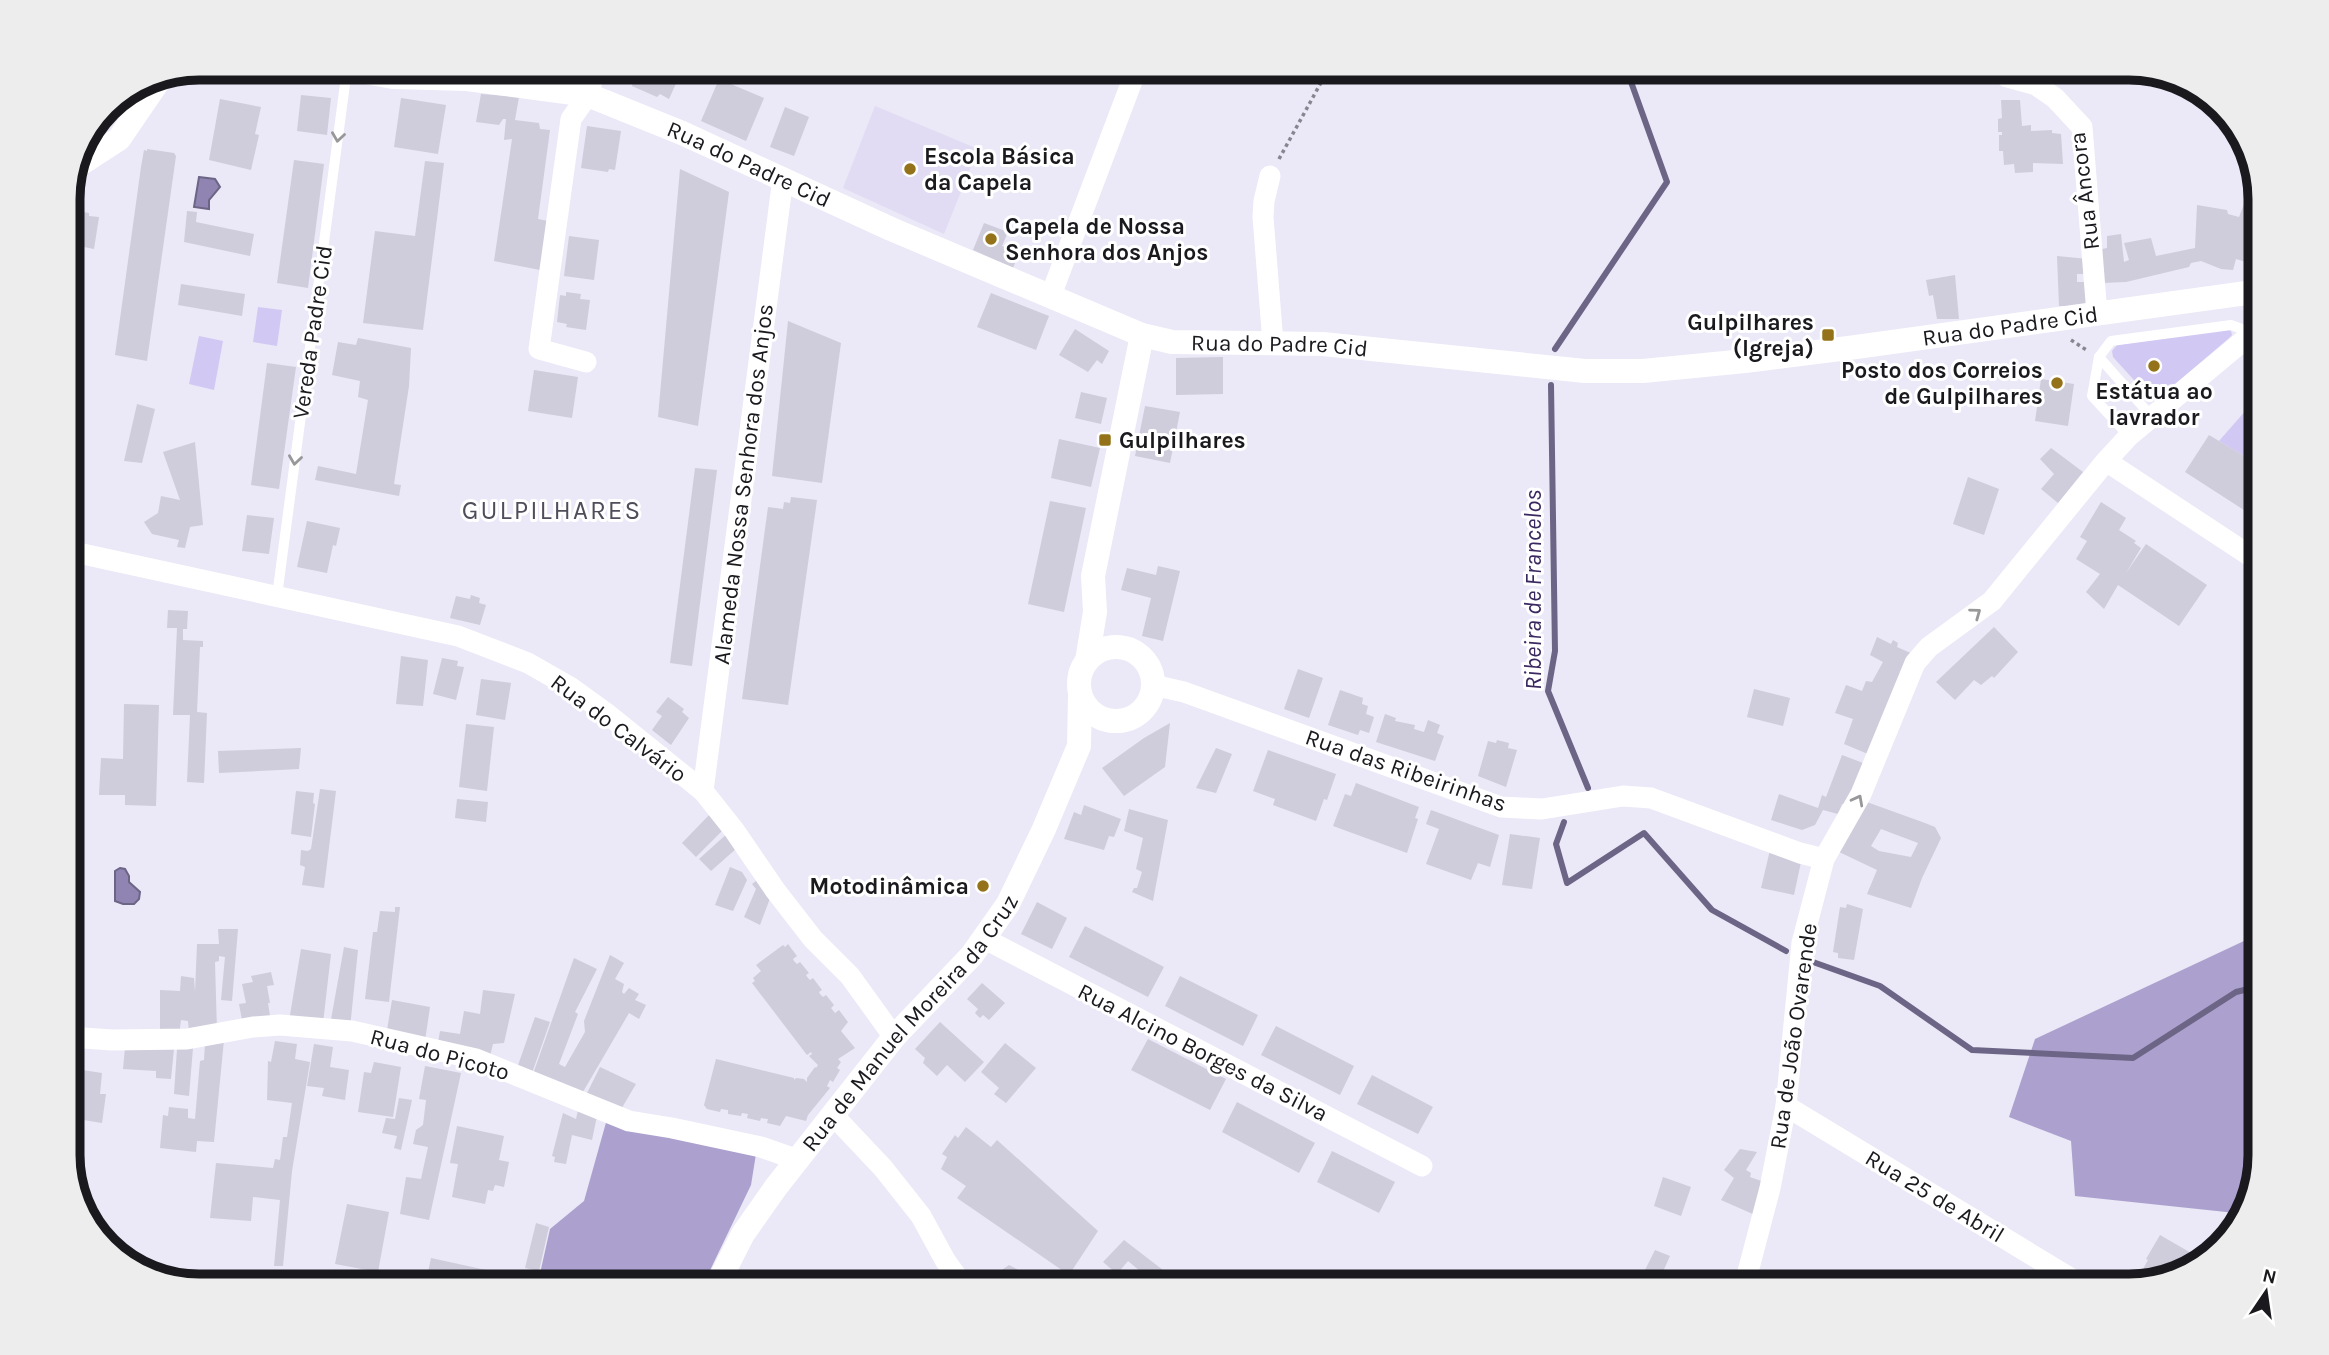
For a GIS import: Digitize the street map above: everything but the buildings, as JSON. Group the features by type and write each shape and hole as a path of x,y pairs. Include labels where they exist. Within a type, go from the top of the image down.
{"street":[{"name":"Rua do Padre Cid","path":"475,80 588,95 783,178 891,229 1142,335 1172,342 1323,345 1585,371 1643,371 1745,361 2248,293"},
{"path":"586,362 539,349 571,119 588,95 592,80"},
{"path":"1051,295 1132,80"},
{"name":"Rua Âncora","path":"2036,80 2082,127 2097,314"},
{"path":"88,159 119,139 152,91"},
{"path":"1270,176 1264,201 1264,217 1273,344"},
{"name":"Alameda Nossa Senhora dos Anjos","path":"703,791 783,178"},
{"path":"1115,721 1093,713 1080,694 1079,682 1087,660 1095,612 1093,576 1142,335"},
{"name":"Rua de João Ovarende","path":"1747,1274 1770,1188 1786,1106 1802,943 1824,859 1861,794 1915,663 1929,647 1992,601 2129,436 2248,337"},
{"path":"2106,461 2248,554"},
{"name":"Rua do Calvário","path":"81,554 458,636 528,663 570,687 703,791 734,830 775,890 813,939 850,976 894,1038"},
{"path":"1095,612 1129,649"},
{"path":"1079,746 1115,721 1137,715 1151,696 1153,685 1147,663 1139,654 1129,649 1117,646 1106,648 1087,660"},
{"name":"Rua das Ribeirinhas","path":"1153,685 1184,692 1501,807 1542,809 1623,796 1651,798 1800,853 1824,859"},
{"name":"Rua de Manuel Moreira da Cruz","path":"723,1274 743,1234 798,1160 894,1038 985,939 1009,904 1079,746 1080,694"},
{"name":"Rua Alcino Borges da Silva","path":"985,939 1422,1166"},
{"name":"Rua do Picoto","path":"81,1038 187,1039 280,1025 352,1031 477,1059 629,1121 761,1147 798,1160"},
{"name":"Rua 25 de Abril","path":"1786,1106 2064,1274"},
{"path":"833,1115 883,1168 921,1216 955,1274"}],"lane":[{"name":"Vereda Padre Cid","path":"277,596 344,80"},
{"path":"2129,436 2092,396 2099,357 2111,341 2231,325 2248,328"},
{"path":"2099,357 2152,418"}],"path":[{"path":"1270,176 1322,80"},
{"path":"2071,340 2087,350"}],"shaded area":[{"name":"Escola Básica da Capela","path":"875,106 978,149 944,234 843,188"},
{"path":"199,177 215,179 220,187 209,200 209,209 194,207"},
{"path":"258,307 282,310 277,346 253,342"},
{"path":"2227,329 2232,335 2228,339 2154,402 2113,357 2112,351 2117,345"},
{"path":"199,336 223,341 214,390 189,384"},
{"path":"2248,408 2248,458 2219,441"},
{"path":"125,869 129,882 140,892 139,899 134,904 115,901 115,871"},
{"path":"2248,939 2248,1155 2244,1186 2234,1213 2075,1196 2071,1141 2009,1117 2035,1039"},
{"path":"607,1119 756,1154 751,1185 708,1274 540,1274 550,1229 584,1201"}],"waterway":[{"name":"Ribeira de Francelos","path":"1555,349 1667,182 1630,80"},
{"name":"Ribeira de Francelos","path":"1551,385 1555,651 1548,691 1588,788"},
{"name":"Ribeira de Francelos","path":"1564,822 1556,844 1567,883 1644,833 1712,910 1786,951"},
{"name":"Ribeira de Francelos","path":"1813,962 1880,986 1972,1050 2133,1058 2236,992 2248,989"}],"place":[{"name":"Escola Básica da Capela","path":"910,169"},
{"name":"Capela de Nossa Senhora dos Anjos","path":"991,239"},
{"name":"Gulpilhares (Igreja)","path":"1828,335"},
{"name":"Estátua ao lavrador","path":"2154,366"},
{"name":"Posto dos Correios de Gulpilhares","path":"2057,383"},
{"name":"Gulpilhares","path":"1105,440"},
{"name":"Motodinâmica","path":"983,886"}],"district":[{"name":"GULPILHARES","path":"552,510"}]}
